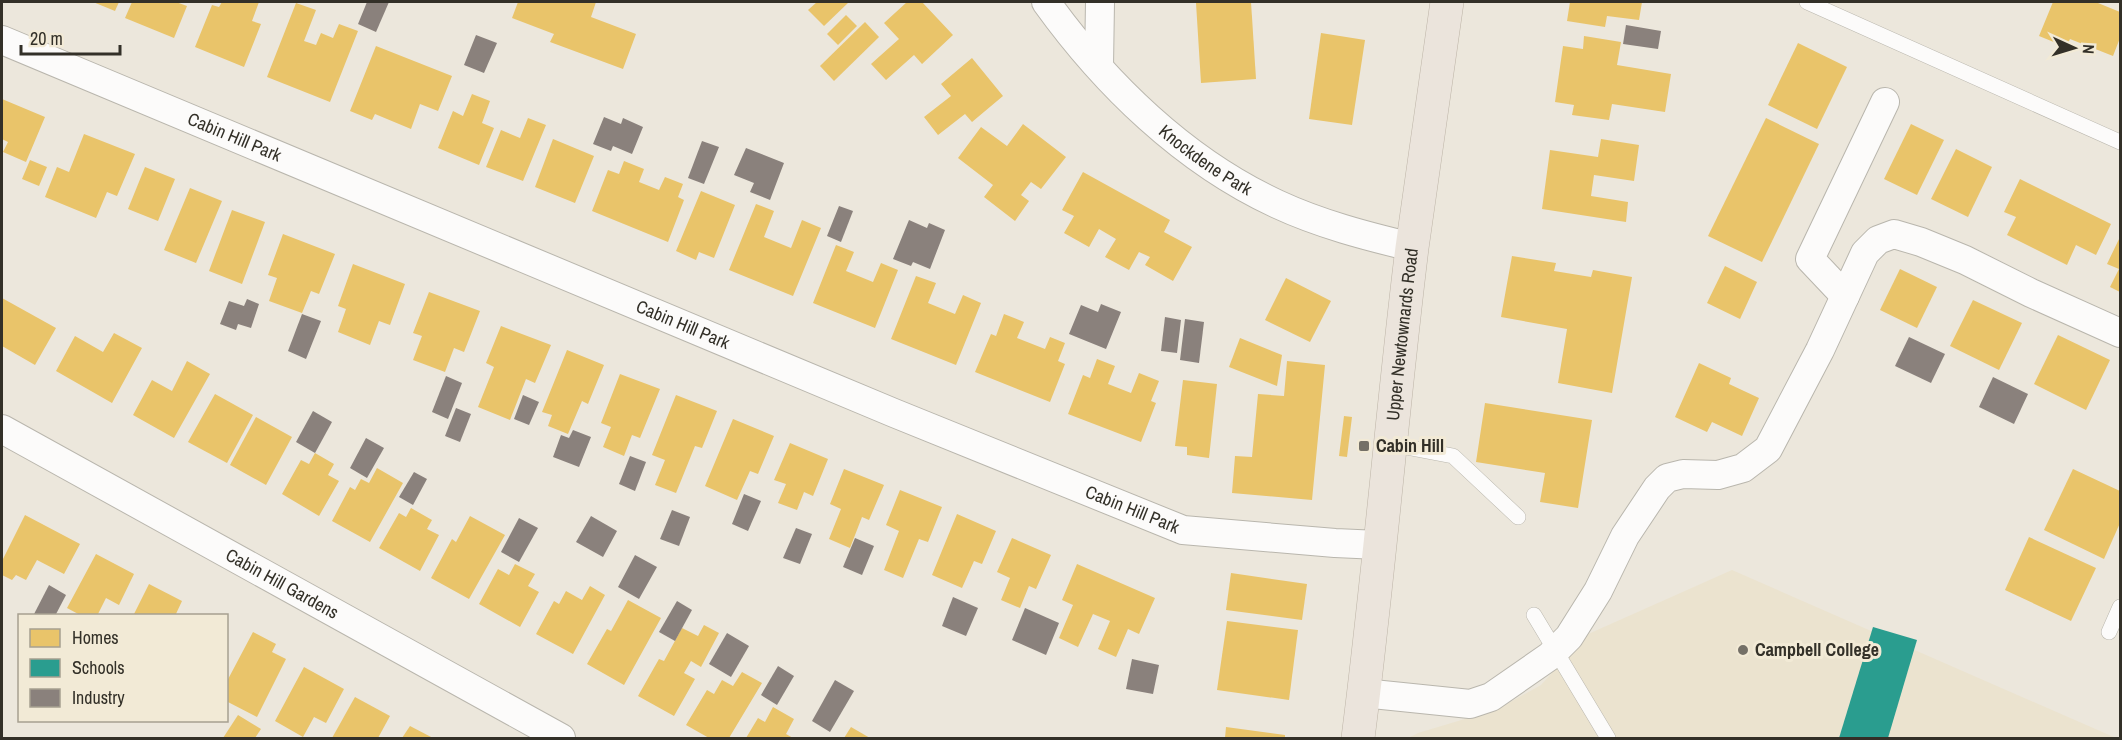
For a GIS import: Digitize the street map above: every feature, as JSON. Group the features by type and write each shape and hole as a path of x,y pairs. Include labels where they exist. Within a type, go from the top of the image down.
{"highway":[{"name":"Upper Newtownards Road","path":"1358,738 1412,247 1447,2"}],"street":[{"name":"Knockdene Park","path":"1046,2 1062,24 1145,115 1188,151 1276,204 1323,223 1412,247"},
{"path":"1100,2 1100,66"},
{"name":"Cabin Hill Park","path":"2,40 894,413 1183,530 1379,545"},
{"path":"1845,296 1810,259 1885,102"},
{"path":"1364,693 1470,704 1491,697 1555,651 1569,637 1598,591 1625,536 1658,488 1668,478 1683,474 1718,475 1743,468 1768,449 1820,350 1865,253 1878,240 1894,234 1921,242 1965,260 2031,293 2121,333"},
{"name":"Cabin Hill Gardens","path":"2,429 561,738"}],"lane":[{"path":"1807,2 2121,142"},
{"path":"1390,444 1453,456 1518,517"},
{"path":"2109,632 2121,607"},
{"path":"1534,615 1608,738"}],"shaded area":[{"name":"Campbell College","path":"1732,570 2116,738 1408,738 1498,709 1541,685 1562,662 1577,639"}],"building: Homes":[{"path":"93,2 119,2 115,11"},
{"path":"132,2 176,2 187,6 174,38 125,18"},
{"path":"222,2 259,2 252,21 261,24 244,67 195,47 212,5 219,7"},
{"path":"518,2 596,2 591,17 636,34 623,69 550,42 554,34 512,18"},
{"path":"817,2 849,2 824,26 808,10"},
{"path":"907,2 922,2 953,35 922,64 914,55 886,80 871,64 899,39 884,23"},
{"path":"1251,2 1256,79 1201,83 1196,3"},
{"path":"1570,2 1642,2 1639,20 1607,16 1605,27 1567,21"},
{"path":"2053,2 2099,2 2120,12 2120,38 2113,56 2070,39 2066,47 2039,36"},
{"path":"296,3 316,10 304,41 316,45 321,33 333,38 339,24 358,31 330,102 267,77"},
{"path":"846,15 857,26 838,45 827,34"},
{"path":"865,22 879,37 834,81 820,66"},
{"path":"1321,33 1365,40 1352,125 1309,119"},
{"path":"1584,36 1621,42 1617,65 1671,74 1665,112 1612,104 1609,120 1572,115 1574,105 1555,102 1563,46 1583,49"},
{"path":"1798,43 1847,67 1817,129 1768,105"},
{"path":"376,46 452,76 438,111 420,104 411,129 375,114 372,120 350,111"},
{"path":"972,58 1003,96 972,122 965,114 938,135 924,117 951,96 941,84"},
{"path":"472,94 490,101 482,123 494,128 479,165 438,148 453,111 463,116"},
{"path":"2,99 45,117 26,162 3,152 8,142 2,139"},
{"path":"528,118 546,125 523,181 486,167 501,130 520,138"},
{"path":"1766,118 1819,144 1762,262 1708,236"},
{"path":"1023,124 1066,157 1041,189 1031,182 1021,195 1029,201 1015,221 984,197 993,185 958,158 981,127 1007,146"},
{"path":"1911,124 1944,140 1917,195 1884,179"},
{"path":"84,134 135,154 117,196 107,192 96,218 45,197 57,167 69,172"},
{"path":"553,139 594,156 575,203 535,187"},
{"path":"1601,139 1639,145 1634,181 1594,175 1591,196 1628,202 1626,222 1542,209 1550,150 1598,157"},
{"path":"1956,149 1992,167 1968,217 1931,199"},
{"path":"30,160 47,167 39,186 22,179"},
{"path":"624,161 644,169 639,182 659,190 665,177 683,184 678,197 684,200 668,242 592,211 608,170 619,174"},
{"path":"145,167 175,179 158,221 128,209"},
{"path":"1083,172 1170,220 1164,232 1192,247 1173,281 1145,265 1150,257 1139,252 1129,270 1105,257 1116,239 1099,229 1089,247 1064,233 1074,216 1062,210"},
{"path":"2020,179 2111,224 2096,255 2076,245 2067,265 2007,235 2016,217 2004,212"},
{"path":"190,188 222,201 196,263 164,250"},
{"path":"701,191 735,205 714,258 699,252 696,260 676,251"},
{"path":"756,204 774,211 764,237 791,248 802,220 821,228 793,296 729,270"},
{"path":"232,210 265,222 242,284 209,271"},
{"path":"283,234 335,254 319,294 311,291 302,313 269,301 277,278 268,275"},
{"path":"2120,237 2120,292 2110,287 2119,269 2107,264"},
{"path":"836,245 854,252 846,271 873,282 881,263 898,270 875,328 813,303"},
{"path":"1512,256 1556,263 1554,271 1591,277 1593,270 1632,277 1612,393 1558,383 1567,329 1501,317"},
{"path":"353,264 405,284 390,325 379,321 370,345 338,332 346,309 338,306"},
{"path":"1725,266 1757,282 1740,319 1707,303"},
{"path":"1900,269 1937,287 1917,328 1880,310"},
{"path":"916,276 936,283 928,303 955,314 963,295 981,303 956,365 891,339"},
{"path":"1286,278 1331,301 1310,342 1265,320"},
{"path":"429,292 480,311 464,352 454,348 445,372 413,360 422,336 413,333"},
{"path":"2,298 56,328 35,365 2,346"},
{"path":"1973,300 2022,323 1999,370 1950,346"},
{"path":"1004,314 1024,322 1017,338 1045,349 1050,337 1065,343 1058,361 1065,364 1050,402 975,372 991,334 996,336"},
{"path":"501,326 551,345 535,383 526,379 510,420 478,407 494,367 486,363"},
{"path":"114,333 142,348 112,403 56,371 75,336 103,352"},
{"path":"2058,335 2110,360 2086,410 2034,384"},
{"path":"1240,338 1282,355 1277,386 1229,367"},
{"path":"567,350 604,365 588,404 582,401 568,434 548,426 552,415 542,412"},
{"path":"1097,359 1115,366 1108,384 1131,393 1139,373 1159,381 1151,401 1156,403 1141,442 1068,414 1083,375 1090,378"},
{"path":"187,361 210,374 174,438 133,415 152,380 172,391"},
{"path":"1287,361 1325,365 1312,500 1232,493 1235,456 1252,457 1258,394 1284,396"},
{"path":"1699,363 1731,378 1729,384 1759,398 1742,436 1712,422 1707,432 1675,417"},
{"path":"620,374 660,389 640,438 632,435 624,456 603,447 611,427 601,423"},
{"path":"1183,380 1217,384 1209,458 1187,455 1187,447 1175,446"},
{"path":"215,394 253,415 227,463 188,442"},
{"path":"676,395 717,411 702,448 695,446 676,493 655,485 665,460 652,455"},
{"path":"1485,403 1592,420 1578,508 1540,502 1545,473 1476,462"},
{"path":"1344,416 1352,417 1347,457 1339,456"},
{"path":"256,417 292,437 266,485 230,465"},
{"path":"733,419 774,436 758,474 750,471 737,500 705,486"},
{"path":"790,443 828,459 813,496 804,492 797,510 778,503 786,484 774,480"},
{"path":"315,453 334,464 328,475 339,481 319,516 282,494 301,460 309,464"},
{"path":"377,468 403,483 370,542 332,521 350,487 355,490 361,479 369,483"},
{"path":"844,469 884,485 869,520 862,517 850,548 829,539 841,509 830,504"},
{"path":"2073,469 2120,491 2120,523 2104,559 2044,530"},
{"path":"900,490 942,507 928,542 919,539 903,578 884,570 899,531 886,525"},
{"path":"411,508 432,520 427,529 439,535 420,571 379,548 399,513 406,517"},
{"path":"957,514 996,531 982,564 974,561 962,588 932,575"},
{"path":"25,515 80,544 64,574 37,560 26,580 16,575 12,580 2,575 2,561"},
{"path":"470,516 505,535 469,599 431,578 452,539 456,542"},
{"path":"2029,537 2096,568 2071,621 2005,590"},
{"path":"1012,538 1051,555 1036,589 1029,586 1020,608 1001,600 1010,578 997,572"},
{"path":"96,554 134,574 119,605 106,598 98,614 78,614 67,608"},
{"path":"515,564 535,574 528,586 539,592 520,627 479,604 498,569 509,575"},
{"path":"1077,564 1155,598 1139,634 1128,629 1116,657 1098,649 1110,621 1093,614 1078,647 1059,638 1073,605 1062,600"},
{"path":"1231,573 1307,584 1302,620 1226,610"},
{"path":"149,584 182,601 176,614 134,614"},
{"path":"590,586 605,595 573,654 536,634 554,601 559,604 566,591 582,600"},
{"path":"628,600 661,618 624,685 587,664 607,629 611,631"},
{"path":"1227,621 1298,630 1289,700 1217,690"},
{"path":"704,625 719,633 701,667 691,661 684,673 695,679 674,716 638,696 659,659 664,661 682,628 698,636"},
{"path":"253,632 276,644 272,652 286,659 257,717 228,702 228,679"},
{"path":"304,667 344,689 326,723 314,717 303,737 275,721"},
{"path":"742,672 762,683 729,738 709,738 686,725 707,690 714,694 722,680 733,686"},
{"path":"355,697 390,716 378,738 332,738"},
{"path":"773,707 794,719 786,734 793,738 746,738 758,718 765,722"},
{"path":"238,715 261,729 255,738 223,738"},
{"path":"410,726 433,738 402,738"},
{"path":"851,727 870,738 844,738"},
{"path":"1226,727 1285,735 1285,738 1225,738"}],"building: Schools":[{"path":"1873,627 1917,640 1888,738 1839,738"}],"building: Industry":[{"path":"367,2 389,2 376,32 358,24"},
{"path":"1626,25 1661,31 1658,49 1623,44"},
{"path":"476,35 497,43 484,73 464,65"},
{"path":"604,117 621,124 623,118 643,127 632,154 613,146 611,151 593,144"},
{"path":"702,141 719,147 704,184 688,178"},
{"path":"746,148 784,163 770,200 750,192 754,183 734,175"},
{"path":"839,206 853,211 841,242 827,236"},
{"path":"909,220 927,228 929,223 945,230 930,269 913,262 911,266 893,259"},
{"path":"247,299 259,304 251,328 238,324 236,330 220,324 229,301 244,306"},
{"path":"1101,304 1121,312 1106,349 1069,334 1081,305 1098,312"},
{"path":"302,314 321,321 306,359 288,351"},
{"path":"1165,317 1181,320 1177,353 1161,351"},
{"path":"1185,319 1204,322 1199,363 1180,360"},
{"path":"1909,337 1945,354 1931,383 1895,366"},
{"path":"446,376 462,383 448,419 432,412"},
{"path":"1993,377 2028,394 2014,424 1979,407"},
{"path":"523,395 539,402 529,425 514,419"},
{"path":"456,408 471,414 460,442 445,436"},
{"path":"313,411 332,422 315,453 296,442"},
{"path":"573,430 591,437 579,467 553,457 561,435 569,438"},
{"path":"366,438 384,448 367,478 350,468"},
{"path":"630,456 646,462 635,491 619,484"},
{"path":"414,472 427,479 413,505 399,497"},
{"path":"744,494 761,501 748,531 732,524"},
{"path":"672,510 690,517 679,546 660,539"},
{"path":"591,516 617,531 603,557 576,542"},
{"path":"519,518 538,528 519,562 501,552"},
{"path":"796,528 812,534 800,564 783,558"},
{"path":"855,538 874,546 862,575 843,567"},
{"path":"635,555 657,567 639,599 618,587"},
{"path":"49,585 66,595 56,614 34,614"},
{"path":"953,597 978,608 966,636 942,626"},
{"path":"677,601 692,610 675,641 659,632"},
{"path":"1025,608 1059,623 1046,655 1012,640"},
{"path":"727,633 749,646 731,677 709,664"},
{"path":"1132,659 1159,665 1153,694 1126,689"},
{"path":"778,666 794,676 777,705 761,695"},
{"path":"835,680 854,691 830,732 812,721"}],"place":[{"name":"Cabin Hill","path":"1364,446"},
{"name":"Campbell College","path":"1743,650"}]}
